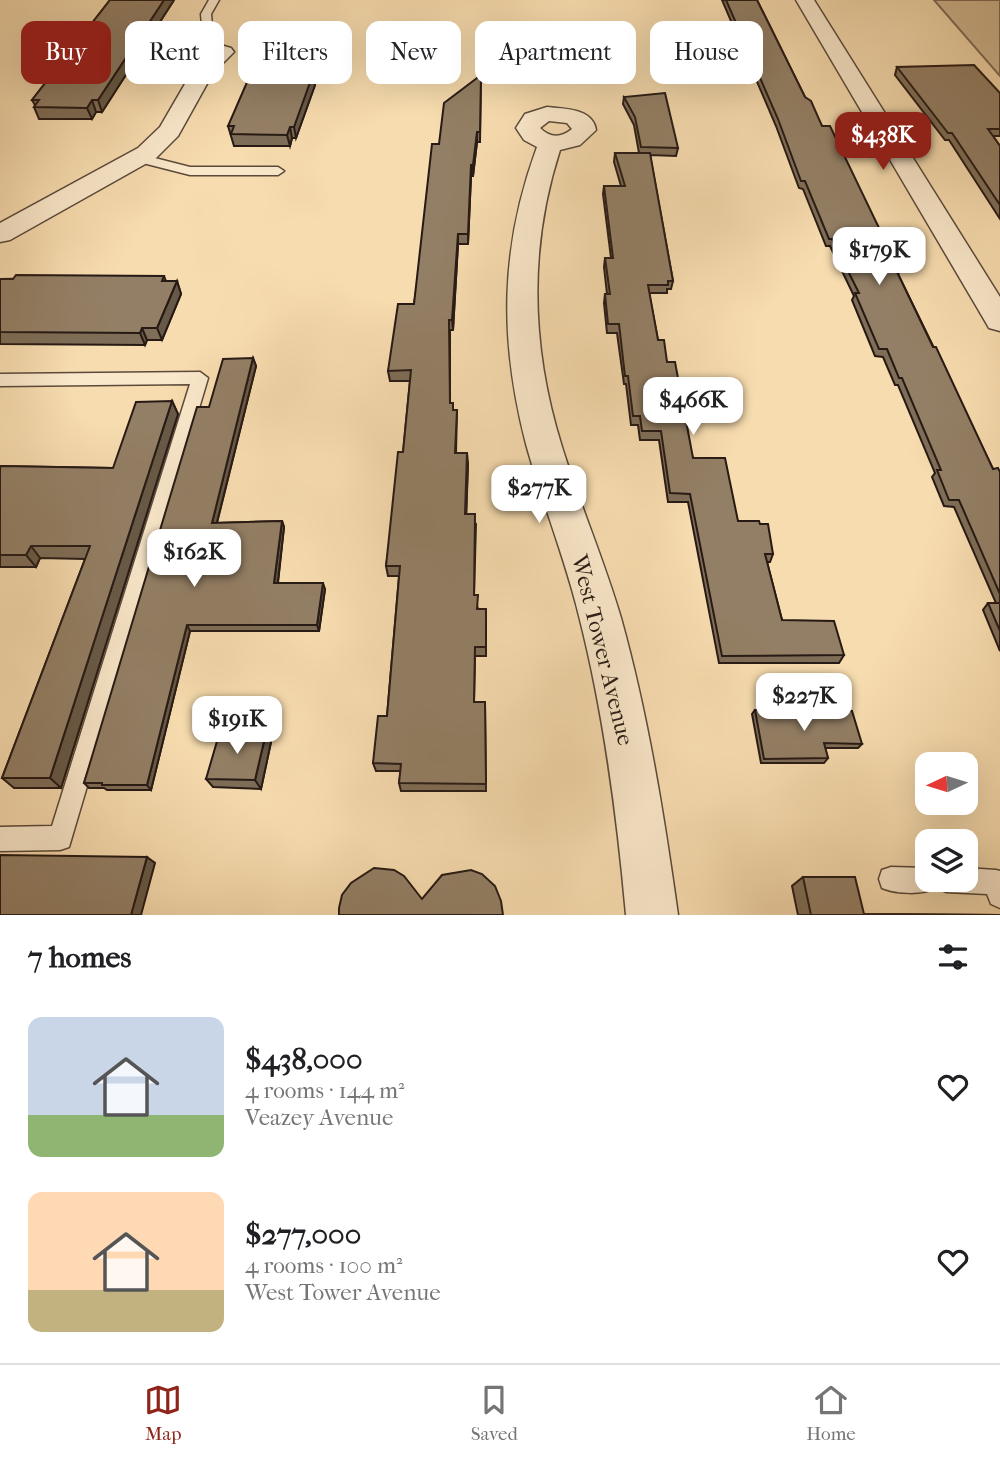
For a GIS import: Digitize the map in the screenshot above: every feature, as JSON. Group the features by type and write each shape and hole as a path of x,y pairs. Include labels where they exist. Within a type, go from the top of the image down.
{"street":[{"path":"805,0 1000,321"},
{"path":"0,234 139,158 170,131 196,84"},
{"name":"West Tower Avenue","path":"550,142 536,180 524,233 520,281 523,335 532,397 543,443 599,614 623,712 652,915"}],"lane":[{"path":"207,21 206,14 214,0"},
{"path":"139,158 162,168 181,172 278,171"},
{"path":"0,380 200,378 60,838 0,839"},
{"path":"891,879 915,880"},
{"path":"978,884 998,886"}],"shaded area":[{"path":"934,0 1000,0 1000,76"}],"building":[{"path":"110,0 164,0 150,21 125,21 125,59 111,80 111,21 94,21"},
{"path":"726,0 757,0 805,97 811,101 822,126 830,126 933,347 936,347 993,469 998,468 1000,472 1000,594 959,500 949,500 937,470 941,470 902,378 899,378 887,349 879,349 855,293 859,293 832,239 829,239 805,181 801,181 763,84 763,21 735,21"},
{"path":"974,65 1000,93 1000,129 988,129 1000,146 1000,205 952,133 948,133 897,67"},
{"path":"475,80 475,84 481,84 480,132 477,132 471,165 468,234 458,234 452,320 449,320 450,403 453,403 453,410 457,410 455,453 467,453 465,514 475,514 474,595 478,595 477,609 486,609 486,647 475,647 474,702 485,702 486,784 399,783 401,764 373,763 378,716 387,716 400,566 386,566 398,452 403,452 411,370 388,371 398,304 414,304 432,144 439,144 444,103"},
{"path":"44,84 109,84 98,100 92,100 87,108 34,107 39,100 32,100"},
{"path":"246,84 309,84 294,127 290,127 287,135 231,134 234,126 228,126"},
{"path":"665,93 678,148 641,147 635,117 624,97"},
{"path":"615,153 650,153 673,281 668,281 668,285 648,285 658,340 664,340 667,362 675,362 693,458 725,458 738,521 768,524 773,554 765,554 782,620 834,621 844,655 722,656 690,494 670,493 661,431 642,431 640,416 633,416 619,324 608,324 605,294 610,294 605,258 613,258 604,186 625,186"},
{"path":"16,275 164,276 162,281 177,281 157,328 142,328 140,333 0,332 0,279 13,279"},
{"path":"253,358 212,523 282,521 274,583 323,583 317,625 187,625 147,785 84,783 197,407 209,407 223,359"},
{"path":"172,401 50,778 2,778 90,546 31,546 26,555 0,555 0,466 113,468 136,402"},
{"path":"988,603 1000,603 1000,631"},
{"path":"755,710 852,711 862,744 824,743 828,758 764,759"},
{"path":"220,731 266,733 255,780 206,779"},
{"path":"0,855 147,857 131,915 0,915"},
{"path":"374,868 394,870 404,876 422,899 442,875 471,870 482,874 495,886 503,915 339,915 342,895 351,883"},
{"path":"803,877 855,877 864,914 1000,915 811,915"}]}
